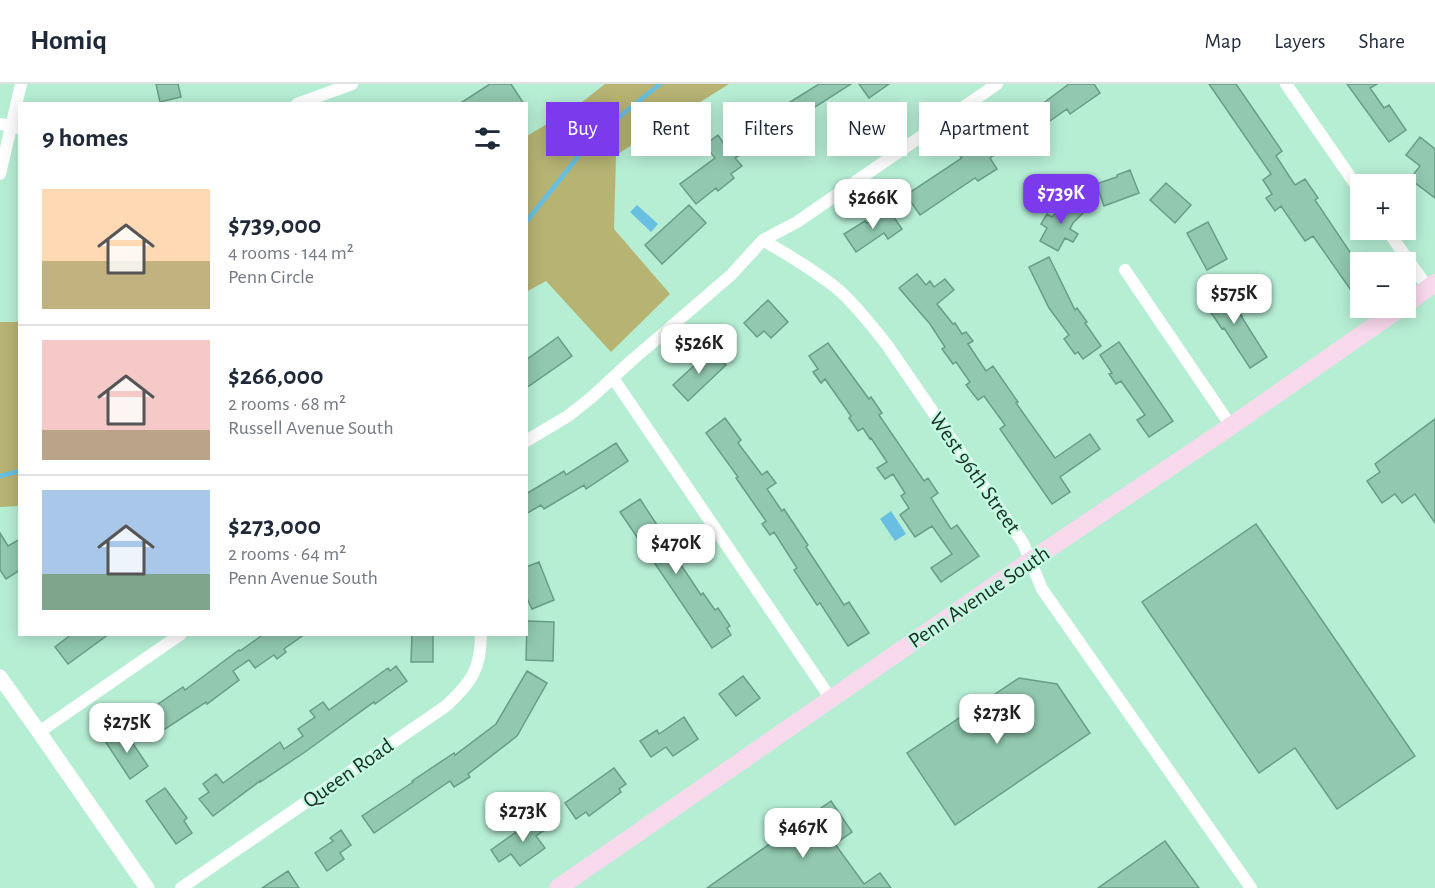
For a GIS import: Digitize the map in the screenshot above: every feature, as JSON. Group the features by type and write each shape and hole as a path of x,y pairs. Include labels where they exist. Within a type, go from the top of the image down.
{"main road":[{"path":"1416,297 1431,286"},
{"name":"Penn Avenue South","path":"558,888 1386,318"}],"street":[{"path":"0,174 21,84"},
{"path":"302,102 352,84"},
{"path":"528,440 568,416 592,397 731,275 763,240 797,222 997,84"},
{"path":"1286,84 1350,177"},
{"name":"West 96th Street","path":"763,240 840,292 865,317 887,345 1023,543 1043,590 1251,888"},
{"path":"1395,240 1431,286"},
{"path":"1125,270 1231,426"},
{"path":"613,378 831,699"},
{"path":"39,732 178,636"},
{"name":"Queen Road","path":"181,888 446,706 462,691 476,672 481,636"},
{"path":"0,677 147,888"}],"shaded area":[{"path":"605,84 729,84 700,102 631,102 631,146 619,153 619,102 582,102"},
{"path":"546,125 546,156 616,156 614,229 670,294 611,352 546,281 528,291 528,135"},
{"path":"0,322 18,322 18,506 0,507"}],"water":[{"path":"637,205 658,224 651,232 630,212"},
{"path":"891,511 906,534 895,541 880,519"}],"building":[{"path":"156,84 178,84 181,97 160,102"},
{"path":"490,84 511,84 523,102 462,102"},
{"path":"819,84 851,84 815,107 815,102 790,102"},
{"path":"859,84 889,84 869,98"},
{"path":"1069,84 1094,84 1100,93 1070,114 1067,109 1050,121 1050,102 1045,102"},
{"path":"1209,84 1236,84 1282,151 1276,156 1295,185 1305,179 1318,198 1315,200 1350,252 1350,289 1313,236 1305,241 1281,206 1275,211 1266,198 1272,194 1263,180 1271,174"},
{"path":"1347,84 1377,84 1370,88 1384,108 1389,105 1406,130 1389,142"},
{"path":"718,135 723,142 723,156 738,156 735,158 742,166 731,174 734,178 718,191 716,188 696,204 680,184 715,158 711,153 711,140"},
{"path":"1420,137 1435,149 1435,198 1416,184 1416,174 1414,174 1420,166 1406,155"},
{"path":"960,156 993,156 990,158 997,169 978,181 975,178 920,215 906,195 962,158"},
{"path":"1130,170 1139,193 1104,206 1096,184"},
{"path":"1166,183 1191,205 1175,223 1150,200"},
{"path":"1070,197 1085,211 1070,229 1078,234 1073,242 1065,238 1058,251 1040,241 1047,228 1041,224 1047,214 1052,217"},
{"path":"689,205 706,223 662,264 645,245"},
{"path":"888,209 902,229 888,239 884,233 856,252 844,234"},
{"path":"1208,222 1227,259 1207,270 1187,233"},
{"path":"1049,257 1075,310 1077,308 1101,346 1083,359 1078,352 1075,354 1064,339 1069,335 1049,308 1029,267"},
{"path":"917,274 926,285 930,281 934,287 945,279 954,290 937,304 962,334 966,332 973,341 968,344 986,371 993,366 1055,458 1090,434 1100,449 1060,477 1070,492 1052,504 1000,429 1005,425 984,396 978,400 966,385 970,382 956,362 953,364 942,349 945,347 930,324 899,288"},
{"path":"1221,286 1227,294 1231,291 1238,302 1235,305 1241,316 1267,357 1250,368 1202,299"},
{"path":"768,300 788,322 771,338 764,331 757,337 744,323"},
{"path":"558,337 572,356 528,387 528,359"},
{"path":"1119,342 1173,421 1149,437 1137,420 1145,415 1121,381 1116,384 1109,374 1112,373 1100,355"},
{"path":"828,343 869,399 871,397 882,413 879,415 924,481 928,478 938,493 931,498 951,529 957,525 979,556 941,582 931,568 952,554 932,526 915,537 900,515 909,508 901,496 905,493 893,474 885,479 877,468 887,462 863,428 858,431 849,418 851,416 825,379 821,383 813,372 818,369 809,356"},
{"path":"711,350 726,365 688,401 673,385"},
{"path":"725,418 741,440 738,443 762,475 767,471 776,483 767,489 782,511 784,509 808,545 806,547 844,605 849,602 869,633 848,646 820,603 817,605 794,570 797,568 774,532 770,535 762,524 766,521 706,433"},
{"path":"1435,419 1435,523 1415,494 1402,503 1395,494 1382,503 1367,481 1380,472 1375,464"},
{"path":"616,443 628,461 586,489 584,485 544,509 541,505 528,513 528,493 564,471 566,475"},
{"path":"640,499 701,595 703,593 715,610 718,608 730,626 727,628 731,635 712,648 620,512"},
{"path":"1256,524 1415,756 1337,809 1295,748 1259,773 1142,602"},
{"path":"0,533 8,546 18,540 18,571 6,579 0,570"},
{"path":"539,562 554,600 532,609 528,600 528,566"},
{"path":"528,621 554,622 553,661 526,660"},
{"path":"69,636 106,636 68,664 55,647"},
{"path":"261,636 302,636 284,649 286,652 277,659 274,655 255,668 249,660 233,671 239,680 207,704 206,702 156,735 142,715 183,687 185,690"},
{"path":"412,636 433,636 433,662 411,662"},
{"path":"396,666 407,681 260,781 213,816 199,799 209,792 203,784 216,774 223,783 280,742 284,749 303,736 298,729 315,717 310,711 323,702 329,710 388,668 390,671"},
{"path":"527,671 547,683 517,736 468,774 470,777 454,787 450,781 374,833 362,816 454,753 455,755 496,724"},
{"path":"743,676 760,698 736,716 719,694"},
{"path":"1019,678 1057,684 1090,733 955,825 907,753"},
{"path":"684,717 698,739 673,756 666,747 651,757 640,741 657,730 659,734"},
{"path":"123,729 148,766 130,779 105,741"},
{"path":"614,768 626,784 619,789 621,792 589,816 586,812 576,819 565,803"},
{"path":"165,788 187,818 184,821 192,833 176,844 146,801"},
{"path":"831,801 852,832 835,844 864,884 880,873 891,888 707,888"},
{"path":"540,815 549,827 536,836 545,848 520,866 511,854 499,862 491,850"},
{"path":"341,830 351,845 340,853 344,859 327,871 315,853 333,841 330,838"},
{"path":"1165,841 1199,888 1098,888"},
{"path":"288,871 299,888 262,888"}],"waterway":[{"path":"528,219 593,138 660,84"},
{"path":"0,476 18,472"}]}
